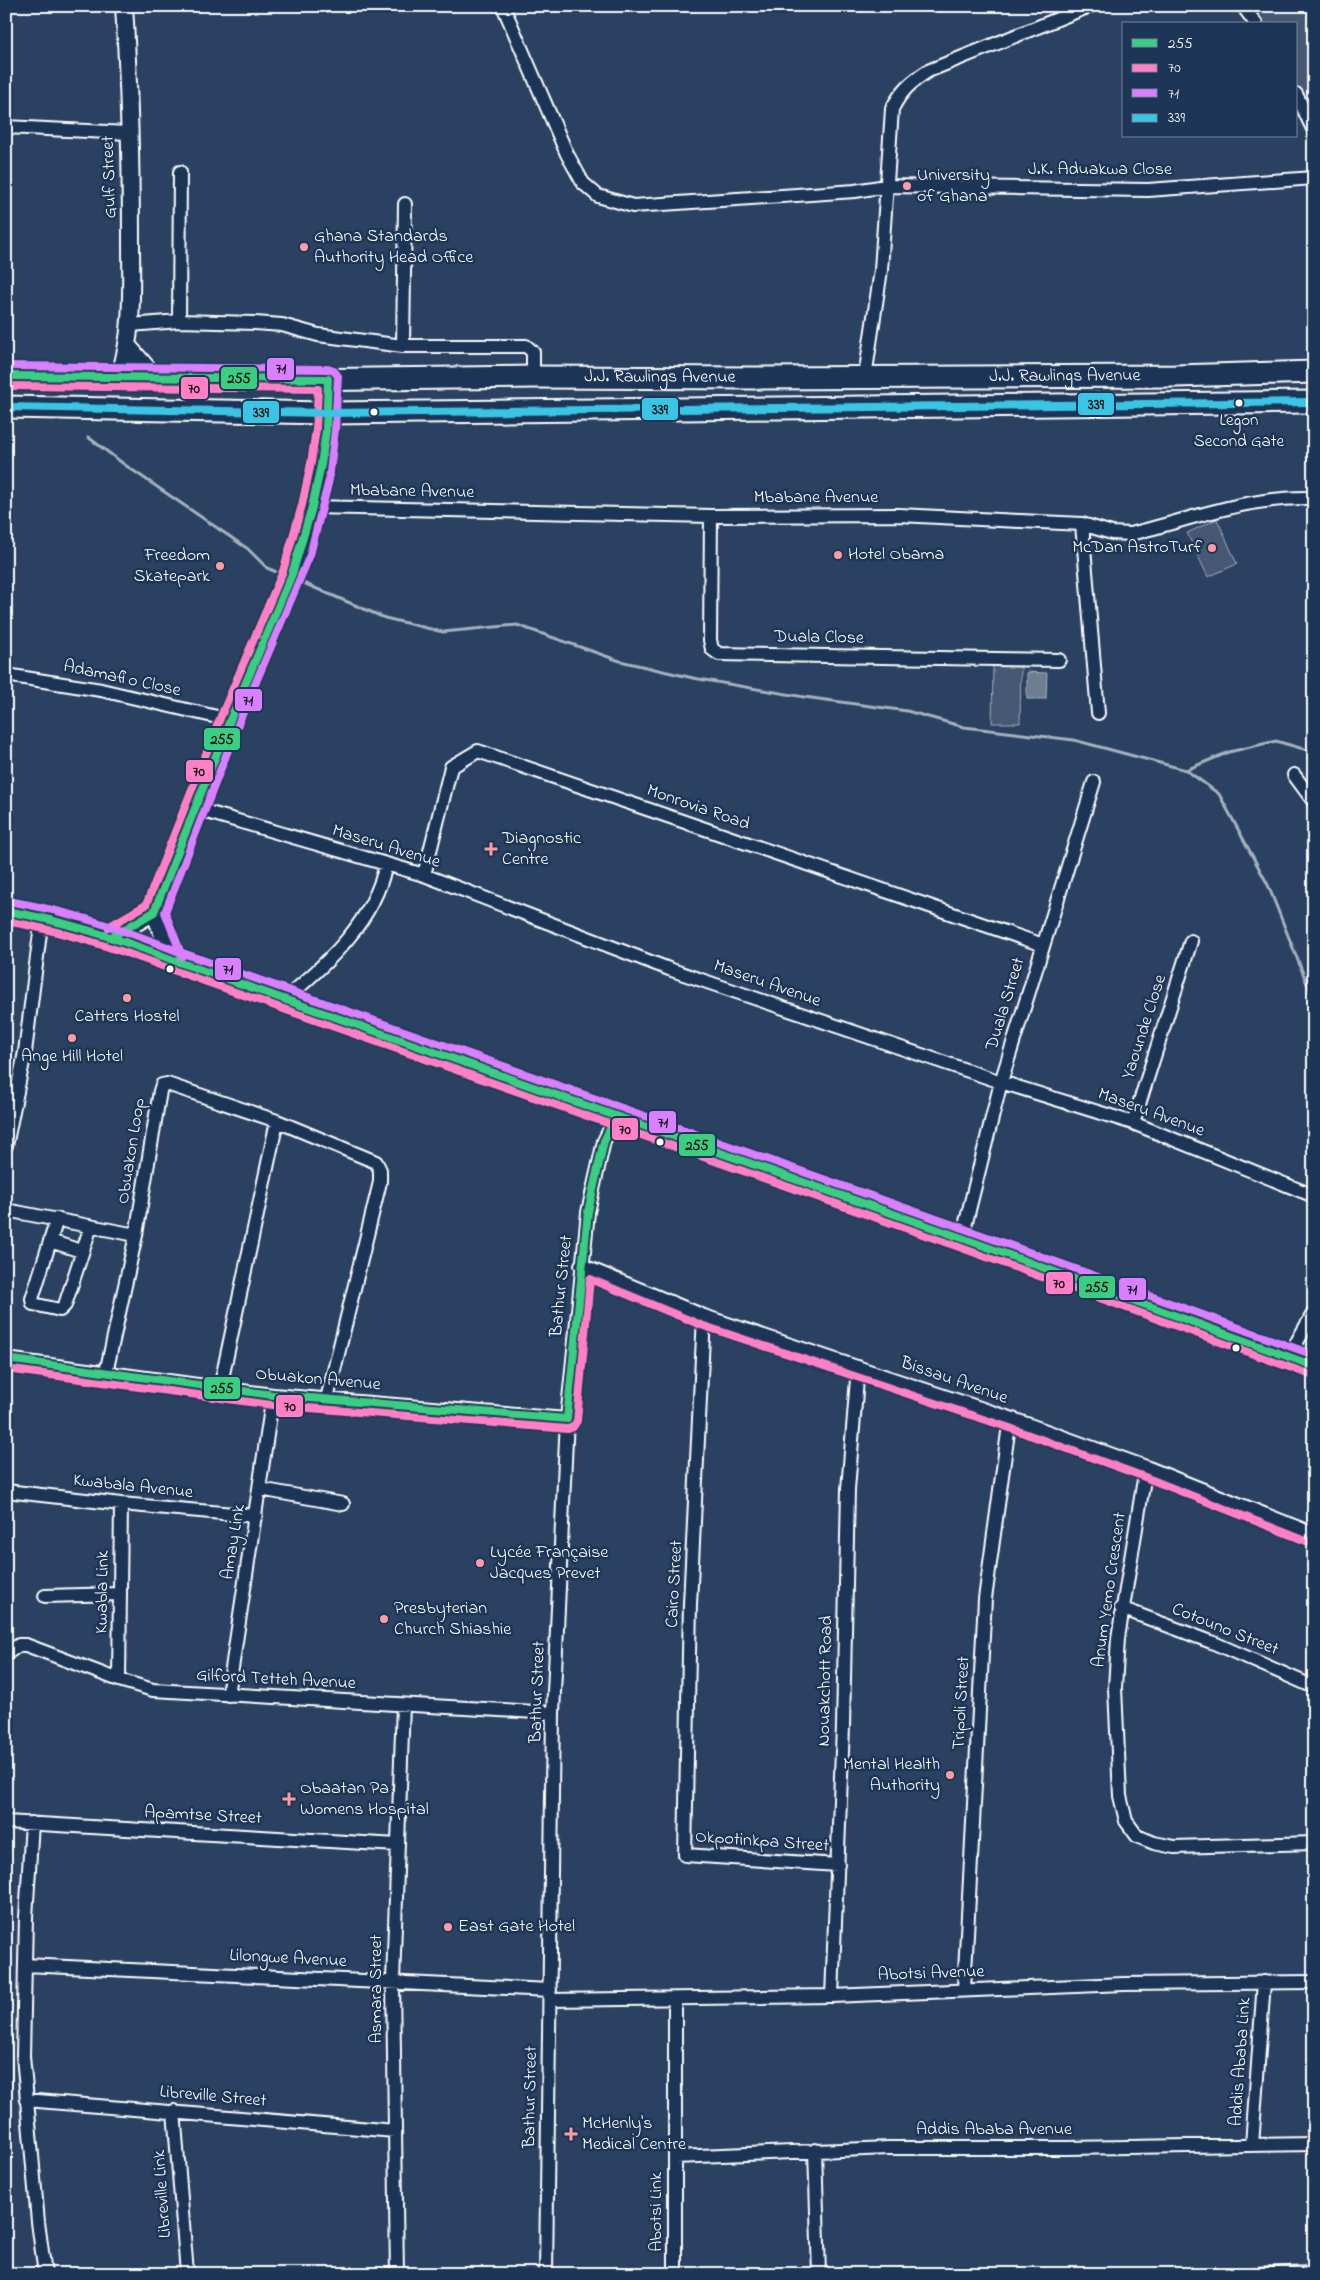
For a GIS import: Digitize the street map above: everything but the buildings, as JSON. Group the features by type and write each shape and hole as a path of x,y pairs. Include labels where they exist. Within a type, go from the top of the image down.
{"highway":[{"name":"J.J. Rawlings Avenue","path":"6,376 328,379 533,376 1175,376 1314,372"},
{"name":"J.J. Rawlings Avenue","path":"6,407 327,413 1314,402"}],"street":[{"name":"Gulf Street","path":"119,377 128,346 131,325 128,68 124,6"},
{"name":"J.K. Aduakwa Close","path":"503,6 567,154 583,183 598,196 633,206 845,192 886,186 1148,190 1314,178"},
{"path":"865,377 881,270 892,109 899,94 909,83 928,72 1090,6"},
{"path":"1242,6 1254,22"},
{"path":"1298,98 1314,131"},
{"path":"6,127 128,133"},
{"path":"179,321 180,172"},
{"path":"404,346 405,204"},
{"path":"131,325 179,321 282,325 318,335 404,346 526,346 533,352 533,376"},
{"path":"128,346 155,376"},
{"path":"113,936 154,912 230,720 292,574 312,507 322,465 328,379"},
{"name":"Mbabane Avenue","path":"312,507 711,516 898,515 1082,524 1112,534 1130,534 1265,499 1314,498"},
{"name":"Duala Close","path":"711,516 710,640 712,649 719,654 1059,660"},
{"path":"1082,524 1098,714"},
{"name":"Adamafio Close","path":"6,675 101,690 230,720"},
{"name":"Monrovia Road","path":"424,875 451,767 478,751 1043,945"},
{"path":"1294,775 1314,802"},
{"name":"Duala Street","path":"962,1238 1001,1082 1094,782"},
{"name":"Maseru Avenue","path":"207,812 424,875 669,969 1001,1082 1133,1123 1314,1196"},
{"path":"285,999 350,937 369,908 386,864"},
{"path":"6,911 113,936 173,960 962,1238 1314,1366"},
{"path":"154,912 173,960"},
{"path":"6,1146 25,1052 42,918"},
{"name":"Yaounde Close","path":"1133,1123 1191,941"},
{"name":"Obuakon Loop","path":"106,1373 136,1234 162,1085 167,1084 277,1121"},
{"name":"Bathur Street","path":"546,2274 554,1713 567,1419 581,1265 588,1212 604,1141 616,1116"},
{"path":"220,1388 277,1121 376,1162 380,1170 380,1182 328,1399"},
{"path":"6,1210 136,1234"},
{"path":"56,1219 32,1299 33,1304 60,1310 65,1305 91,1226"},
{"path":"50,1241 81,1252"},
{"name":"Bissau Avenue","path":"581,1265 704,1316 1010,1418 1312,1530"},
{"path":"1289,1356 1314,1312"},
{"name":"Cairo Street","path":"685,1855 690,1604 704,1316"},
{"name":"Obuakon Avenue","path":"6,1358 273,1395 567,1419"},
{"name":"Nouakchott Road","path":"832,1996 838,1865 848,1489 858,1367"},
{"name":"Amay Link","path":"228,1694 273,1395"},
{"name":"Tripoli Street","path":"964,1990 985,1599 1010,1418"},
{"name":"Anum Yemo Crescent","path":"1146,1467 1121,1608 1115,1688 1120,1796 1126,1821 1137,1836 1154,1843 1174,1847 1314,1843"},
{"path":"260,1489 343,1504"},
{"name":"Kwabala Avenue","path":"6,1491 256,1516"},
{"name":"Kwabla Link","path":"119,1680 122,1504"},
{"path":"45,1596 120,1594"},
{"name":"Cotouno Street","path":"1121,1608 1214,1643 1314,1687"},
{"name":"Gilford Tetteh Avenue","path":"6,1654 19,1645 26,1645 119,1680 152,1690 554,1713"},
{"name":"Asmara Street","path":"397,2274 393,1981 403,1705"},
{"name":"Apamtse Street","path":"6,1822 398,1844"},
{"path":"32,1823 25,1965 23,2056 38,2222 45,2274"},
{"name":"Okpotinkpa Street","path":"685,1855 838,1865"},
{"name":"Lilongwe Avenue","path":"25,1965 393,1981 550,1995"},
{"name":"Addis Ababa Link","path":"1252,2144 1264,1982"},
{"name":"Abotsi Avenue","path":"550,1995 675,1999 832,1996 1105,1984 1314,1982"},
{"name":"Abotsi Link","path":"675,1999 675,2274"},
{"name":"Libreville Street","path":"26,2100 395,2131"},
{"name":"Libreville Link","path":"174,2111 187,2274"},
{"name":"Addis Ababa Avenue","path":"675,2157 814,2150 1314,2144"},
{"path":"814,2150 819,2274"},
{"path":"1254,2274 1314,2272"}],"shaded area":[{"path":"1249,6 1314,6 1314,117 1298,89 1298,22 1259,22"},
{"name":"McDan AstroTurf","path":"1217,519 1237,564 1208,577 1187,533"},
{"path":"993,666 1021,667 1020,723 992,723"},
{"path":"1027,672 1047,673 1046,699 1027,699"},
{"path":"6,1829 9,1829 12,2083 6,2083"}],"waterway":[{"path":"88,437 125,465 248,549 267,568 286,576"},
{"path":"294,579 385,618 443,632 517,625 620,661 693,678 804,697 907,711 964,727 1074,740 1186,770 1229,752 1276,741 1314,752"},
{"path":"1186,770 1219,794 1268,885 1314,1001"}],"transit line":[{"name":"71","path":"6,366 328,369 334,371 338,376 335,430 329,480 310,555 239,722 165,912 182,956"},
{"name":"255","path":"6,376 328,379 326,430 321,465 312,507 292,574 230,720 154,912 113,936"},
{"name":"70","path":"6,386 318,389 316,429 311,463 302,505 283,571 221,716 146,905 108,927"},
{"name":"339","path":"6,407 327,413 1314,402"},
{"name":"71","path":"8,901 73,915 135,935 965,1229 1314,1355"},
{"name":"255","path":"6,911 70,925 132,944 962,1238 1314,1366"},
{"name":"70","path":"6,921 69,935 130,954 959,1247 1311,1375"},
{"name":"255","path":"6,1359 273,1395 567,1419 588,1212 604,1141 616,1117"},
{"name":"70","path":"6,1369 272,1405 568,1429 573,1427 577,1421 590,1279 701,1325 1007,1427 1142,1476 1306,1541 1314,1541"}],"place":[{"name":"University of Ghana","path":"907,186"},
{"name":"Ghana Standards Authority Head Office","path":"304,247"},
{"name":"Legon Second Gate","path":"1239,403"},
{"name":"McDan AstroTurf","path":"1212,548"},
{"name":"Hotel Obama","path":"838,555"},
{"name":"Freedom Skatepark","path":"220,566"},
{"name":"Diagnostic Centre","path":"491,849"},
{"name":"Catters Hostel","path":"127,998"},
{"name":"Ange Hill Hotel","path":"72,1038"},
{"name":"Lycée Française Jacques Prevet","path":"480,1563"},
{"name":"Presbyterian Church Shiashie","path":"384,1619"},
{"name":"Mental Health Authority","path":"950,1775"},
{"name":"Obaatan Pa Womens Hospital","path":"289,1799"},
{"name":"East Gate Hotel","path":"448,1927"},
{"name":"McHenly's Medical Centre","path":"571,2134"}]}
